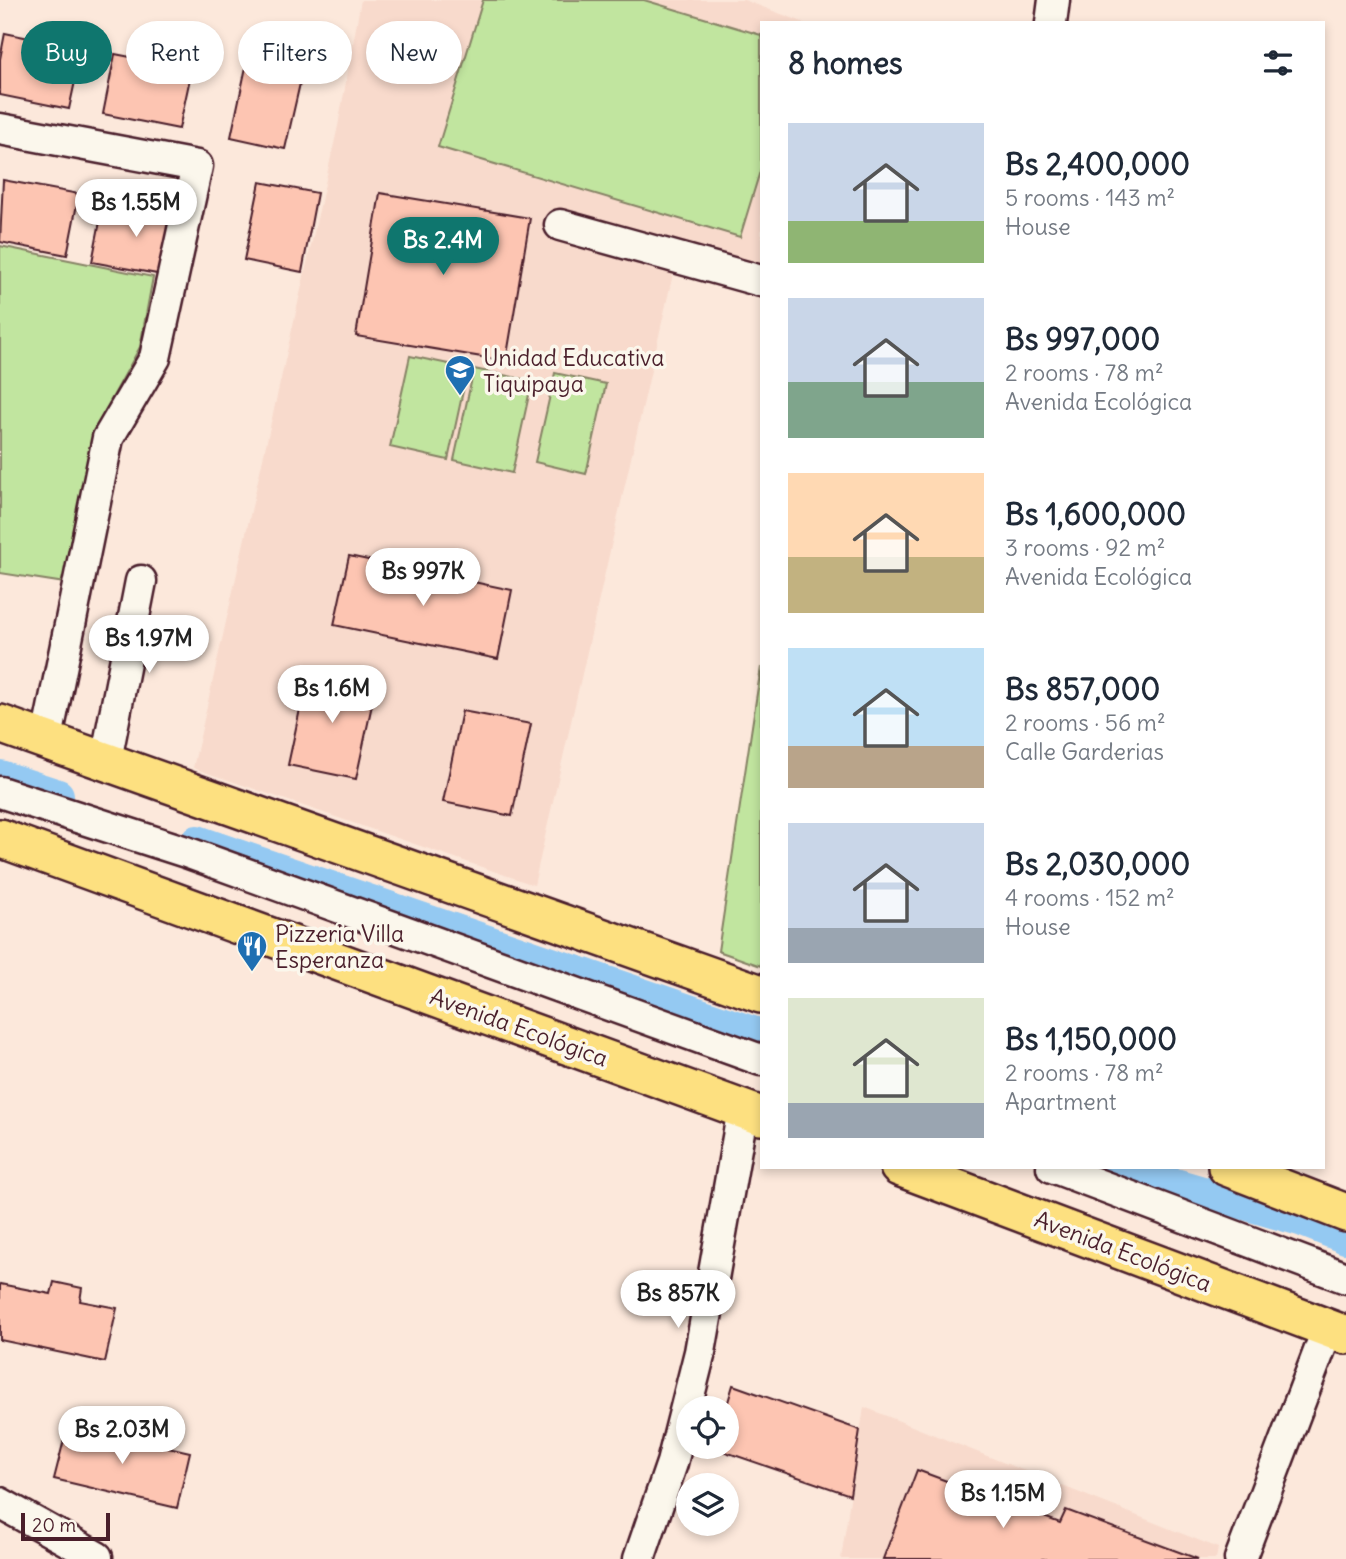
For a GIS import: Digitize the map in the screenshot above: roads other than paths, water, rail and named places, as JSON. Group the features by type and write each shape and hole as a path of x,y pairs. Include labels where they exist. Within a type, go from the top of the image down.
{"main road":[{"path":"0,724 47,738 760,993"},
{"name":"Avenida Ecológica","path":"0,838 752,1112"},
{"name":"Avenida Ecológica","path":"904,1169 1337,1331"},
{"path":"1232,1169 1346,1213"}],"street":[{"path":"1051,21 1055,0"},
{"path":"0,129 197,166 155,358 108,438 47,738"},
{"path":"560,225 760,281"},
{"path":"106,760 142,581"},
{"path":"0,792 186,852 760,1060"},
{"path":"639,1559 672,1463 700,1352 752,1112"},
{"path":"1057,1169 1346,1278"},
{"path":"1240,1559 1337,1331"},
{"path":"0,1503 97,1557"}],"waterway":[{"path":"0,776 58,795"},
{"path":"197,841 760,1035"},
{"path":"1124,1169 1303,1221 1346,1238"}],"place":[{"name":"Unidad Educativa Tiquipaya","path":"460,397"},
{"name":"Pizzeria Villa Esperanza","path":"252,973"}]}
